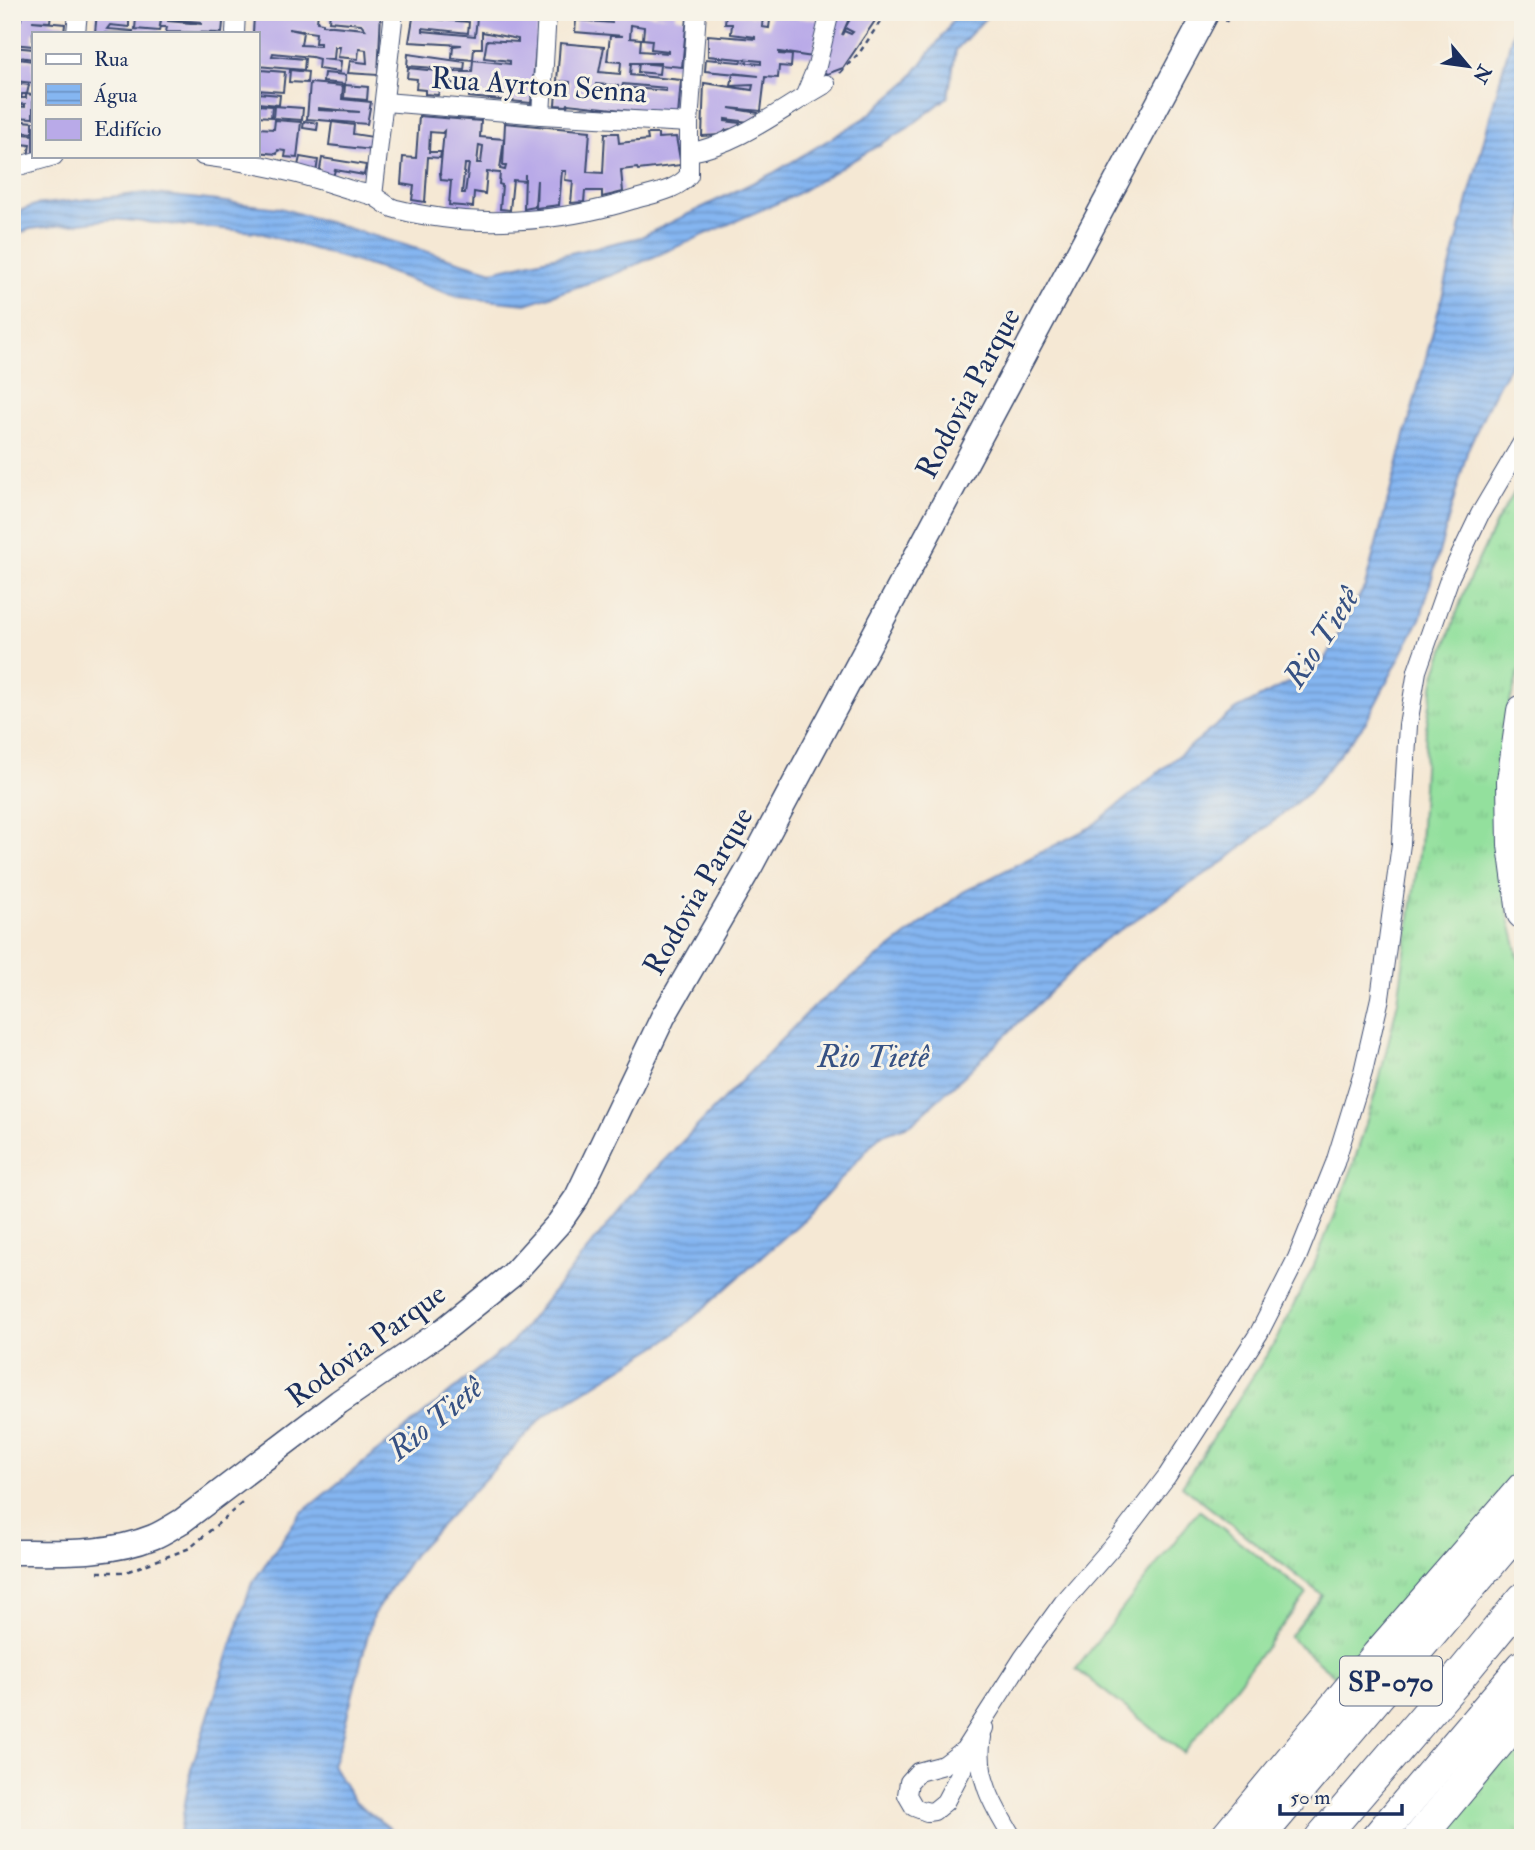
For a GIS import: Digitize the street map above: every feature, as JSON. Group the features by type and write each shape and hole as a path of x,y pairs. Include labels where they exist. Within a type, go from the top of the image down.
{"highway":[{"path":"1523,711 1513,781 1514,845 1523,913"},
{"path":"1226,1838 1377,1656 1523,1488"},
{"name":"SP-070","path":"1258,1838 1523,1524"},
{"name":"SP-070","path":"1321,1838 1523,1599"},
{"name":"SP-070","path":"1377,1838 1523,1666"},
{"path":"1419,1838 1523,1713"}],"street":[{"path":"76,32 78,12"},
{"path":"235,32 236,12"},
{"path":"373,196 394,12"},
{"path":"541,115 547,12"},
{"path":"232,158 270,166 373,196 390,207 461,219 527,220 618,205 681,184 689,174 689,123 697,12"},
{"path":"805,95 817,66 831,12"},
{"name":"Rodovia Parque","path":"12,1552 70,1552 115,1548 154,1537 182,1521 339,1402 445,1329 512,1275 559,1223 578,1197 663,1017 751,865 1216,18"},
{"path":"691,152 736,138 826,84"},
{"name":"Rua Ayrton Senna","path":"385,102 541,115 689,123"},
{"path":"12,169 48,158"},
{"path":"994,1704 941,1808 927,1812 914,1807 907,1796 907,1788 913,1776 944,1765 964,1750 1023,1658 1063,1603 1119,1539 1167,1476 1259,1333 1297,1258 1335,1163 1363,1072 1380,998 1401,844 1408,725 1417,671 1450,576 1480,514 1523,440"},
{"path":"984,1728 980,1750 987,1792 1013,1838"}],"path":[{"path":"826,84 853,61 888,12"},
{"path":"1216,18 1231,12"},
{"path":"88,1572 126,1572 190,1548 251,1496"}],"green space":[{"path":"1523,478 1523,658 1508,709 1508,914 1523,974 1523,1477 1341,1681 1289,1637 1322,1595 1182,1486 1275,1342 1314,1265 1352,1169 1380,1077 1398,1001 1420,846 1426,728 1435,675 1467,584 1496,523"},
{"path":"1199,1510 1307,1594 1184,1753 1076,1669"},
{"path":"1523,1734 1523,1838 1437,1838"}],"water":[{"path":"957,12 991,12 956,50 948,97 908,128 791,197 612,275 526,304 458,297 380,269 257,232 113,219 30,229 12,236 12,214 35,205 146,193 280,208 492,271 641,237 773,173 865,118 908,81 947,30"},
{"name":"Rio Tietê","path":"1518,12 1523,12 1523,344 1494,393 1468,449 1421,617 1366,722 1309,792 1225,861 1100,943 911,1124 880,1135 807,1217 670,1338 544,1416 414,1554 373,1615 340,1744 332,1765 355,1802 403,1838 179,1838 191,1769 251,1585 300,1514 512,1342 643,1182 814,1006 963,892 1091,827 1235,710 1321,666 1365,586"}],"building":[{"path":"22,12 51,12 50,22 32,21 65,24 64,32 32,32 32,46 12,44 12,35 20,33 12,32 12,19 21,20"},
{"path":"97,12 224,12 222,32 166,32 167,27 160,27 161,20 159,31 135,29 136,18 129,17 129,27 110,25 107,29 133,31 95,32","holes":["168,19 201,22 168,21"]},
{"path":"267,12 318,12 317,22 323,25 365,29 361,24 329,21 330,12 381,12 378,75 348,73 350,61 367,63 366,50 359,49 358,59 338,57 340,47 335,47 334,59 322,59 341,61 340,72 318,69 319,59 312,57 273,53 272,56 305,59 304,70 259,66 259,32 253,32 254,16 274,18 274,15 267,15","holes":["289,29 316,33 315,43 320,43 320,46 301,45 303,32"]},
{"path":"414,12 539,12 531,103 469,97 470,85 450,83 451,72 472,72 473,60 452,58 453,46 462,45 409,42","holes":["426,16 466,20 466,17 477,18 475,36 423,31 423,28 468,33 469,22","482,32 518,39 518,42 487,40 484,58 510,61 510,64 473,60 474,48 482,48"]},
{"path":"563,12 625,12 671,17 655,12 676,12 675,17 687,18 682,67 660,63 631,63 630,75 681,80 678,116 568,104 555,105 556,92 569,94 570,82 557,81 560,43 604,47 599,72 620,74 621,62 607,61 610,36 623,36 575,32 576,20 613,23 576,18 562,19","holes":["631,25 644,27 643,39 652,40 651,49 668,53 640,51 641,39 630,38","596,84 618,86 617,99 594,96","623,84 666,88 666,91 622,87"]},
{"path":"771,12 798,12 797,18 819,20 813,57 779,52 792,55 791,67 779,66 778,78 765,77 761,111 729,108 758,113 758,117 749,122 725,119 740,123 738,128 726,130 721,135 702,136 704,83 752,90 753,85 731,86 733,74 705,71 706,59 761,64 761,61 708,56 708,35 755,39 731,34 732,24 725,24 726,13 763,17 762,27 769,28"},
{"path":"839,12 852,12 845,28 854,12 881,12 843,68 827,74 823,72"},
{"path":"12,47 32,49 32,59 12,56"},
{"path":"408,54 465,62 464,70 407,66"},
{"path":"12,58 32,61 32,83 15,81 16,69 12,69"},
{"path":"639,63 660,65 659,74 638,72"},
{"path":"259,68 285,72 283,92 259,90"},
{"path":"408,68 447,72 438,95 425,94 425,90 416,89 417,79 407,78"},
{"path":"290,70 308,72 307,83 289,82"},
{"path":"324,73 346,75 345,84 323,82"},
{"path":"12,83 29,85 26,94 32,95 32,118 13,117 14,106 25,107 25,104 12,105"},
{"path":"310,83 343,86 342,99 371,102 367,124 307,119","holes":["318,108 360,112 318,110"]},
{"path":"345,85 368,87 367,100 344,98"},
{"path":"259,93 280,95 279,105 259,103"},
{"path":"259,105 272,106 271,117 259,116"},
{"path":"274,106 303,108 302,120 273,118"},
{"path":"419,116 481,121 480,137 504,139 500,169 505,170 505,123 590,131 587,172 603,173 605,133 618,133 619,143 648,140 647,134 658,134 658,138 676,137 681,165 621,170 623,192 602,197 602,191 585,191 584,202 571,203 573,181 565,180 566,171 562,171 559,205 536,208 537,180 535,207 524,209 525,181 513,180 510,210 500,209 500,173 487,172 485,194 474,192 473,207 449,205 451,181 441,180 440,173 444,131 430,132 429,152 441,152 440,158 428,157 425,202 412,200 414,186 401,184 403,157 416,158","holes":["479,145 483,146 481,163 477,163","465,164 469,164 465,193 462,193"]},
{"path":"12,120 32,122 32,133 12,131"},
{"path":"275,120 301,122 297,158 285,157 286,151 278,150 277,154 259,152 259,128 274,129"},
{"path":"304,121 318,123 317,130 303,128"},
{"path":"332,122 354,125 353,134 373,137 372,150 329,145"},
{"path":"12,133 32,135 32,155 28,157 30,145 12,143"},
{"path":"300,157 318,160 316,173 297,170"},
{"path":"322,158 366,165 364,175 335,170 333,177 319,175"}]}
